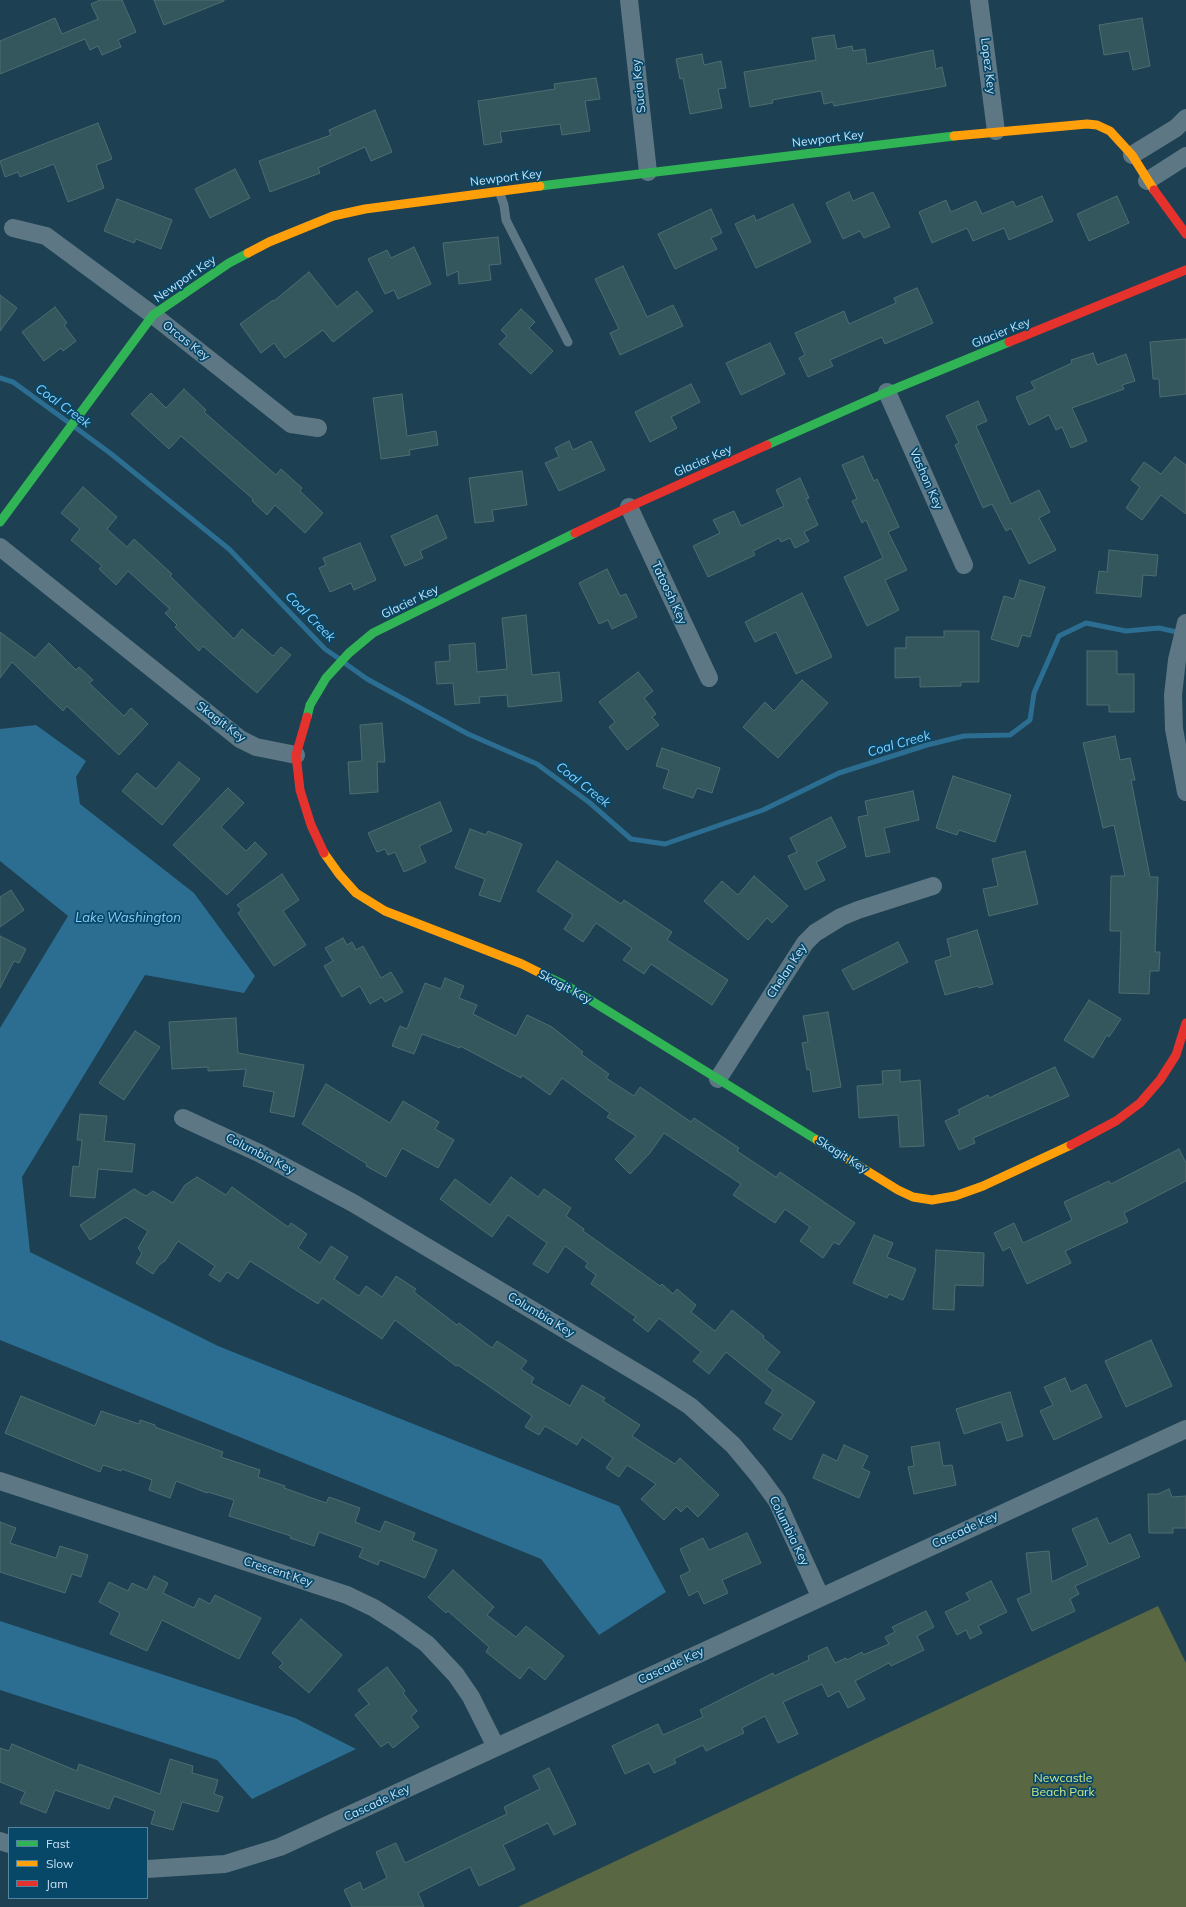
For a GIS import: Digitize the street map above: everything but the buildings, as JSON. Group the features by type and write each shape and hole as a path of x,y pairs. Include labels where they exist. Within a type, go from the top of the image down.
{"street":[{"name":"Sucia Key","path":"630,0 648,172"},
{"name":"Lopez Key","path":"979,0 996,131"},
{"path":"1186,118 1176,128 1132,155 1148,181 1186,234"},
{"name":"Newport Key","path":"0,522 153,315 229,263 269,242 333,216 365,209 499,190 996,131 1087,124 1097,125 1110,131 1132,155"},
{"path":"1148,181 1186,156"},
{"name":"Orcas Key","path":"13,228 46,236 153,315 290,424 318,428"},
{"name":"Glacier Key","path":"296,755 310,705 332,672 349,653 373,633 629,507 887,392 1186,270"},
{"name":"Vashon Key","path":"887,392 964,565"},
{"name":"Tatoosh Key","path":"629,507 709,678"},
{"name":"Skagit Key","path":"0,547 240,739 256,747 296,755 300,790 310,825 324,853 339,874 356,893 385,911 522,964 569,987 898,1190 913,1197 932,1200 955,1196 983,1186 1068,1147 1116,1121 1140,1103 1160,1080 1176,1055 1186,1023"},
{"path":"1186,623 1177,660 1173,696 1174,729 1186,792"},
{"name":"Chelan Key","path":"718,1079 805,943 815,933 841,917 858,910 933,886"},
{"name":"Columbia Key","path":"183,1118 260,1153 353,1203 656,1384 690,1406 733,1446 758,1474 777,1501 820,1596"},
{"name":"Cascade Key","path":"148,1869 225,1864 280,1847 820,1596 1186,1429"},
{"name":"Crescent Key","path":"0,1481 347,1595 374,1608 427,1644 456,1676 471,1697 496,1747"}],"lane":[{"path":"499,190 504,204 506,220 568,342"}],"green space":[{"name":"Newcastle Beach Park","path":"1158,1606 1186,1663 1186,1907 518,1907"}],"water":[{"name":"Lake Washington","path":"36,725 86,761 76,777 80,804 194,893 255,976 244,993 145,975 22,1177 30,1252 218,1346 619,1506 666,1592 599,1635 541,1559 0,1340 0,1028 68,916 0,861 0,729"},
{"path":"0,1621 295,1718 356,1749 252,1799 217,1760 0,1690"}],"waterway":[{"name":"Coal Creek","path":"0,378 13,382 68,422"},
{"name":"Coal Creek","path":"76,428 110,453 229,549 325,649 338,658"},
{"name":"Coal Creek","path":"346,664 367,679 468,734 537,764 590,803 631,839 665,844 763,810 839,773 927,745 964,736 1010,735 1030,720 1034,693 1059,636 1086,623 1126,631 1159,628 1181,633"}],"traffic: fast":[{"path":"540,186 954,136"},
{"path":"0,522 153,315 229,263 248,253"},
{"path":"767,445 887,392 1009,342"},
{"path":"307,717 310,705 326,678 349,653 373,633 575,533"},
{"path":"546,976 569,987 817,1140"}],"traffic: slow":[{"path":"954,136 1087,124 1097,125 1110,131 1132,155 1154,190"},
{"path":"248,253 269,242 333,216 365,209 540,186"},
{"path":"324,853 339,874 356,893 385,911 522,964 546,976"},
{"path":"817,1140 898,1190 913,1197 932,1200 955,1196 983,1186 1071,1145"}],"traffic: jam":[{"path":"1154,190 1186,234"},
{"path":"1009,342 1186,270"},
{"path":"575,533 767,445"},
{"path":"307,717 296,755 300,790 311,825 324,853"},
{"path":"1071,1145 1116,1121 1140,1103 1160,1080 1176,1055 1186,1023"}]}
